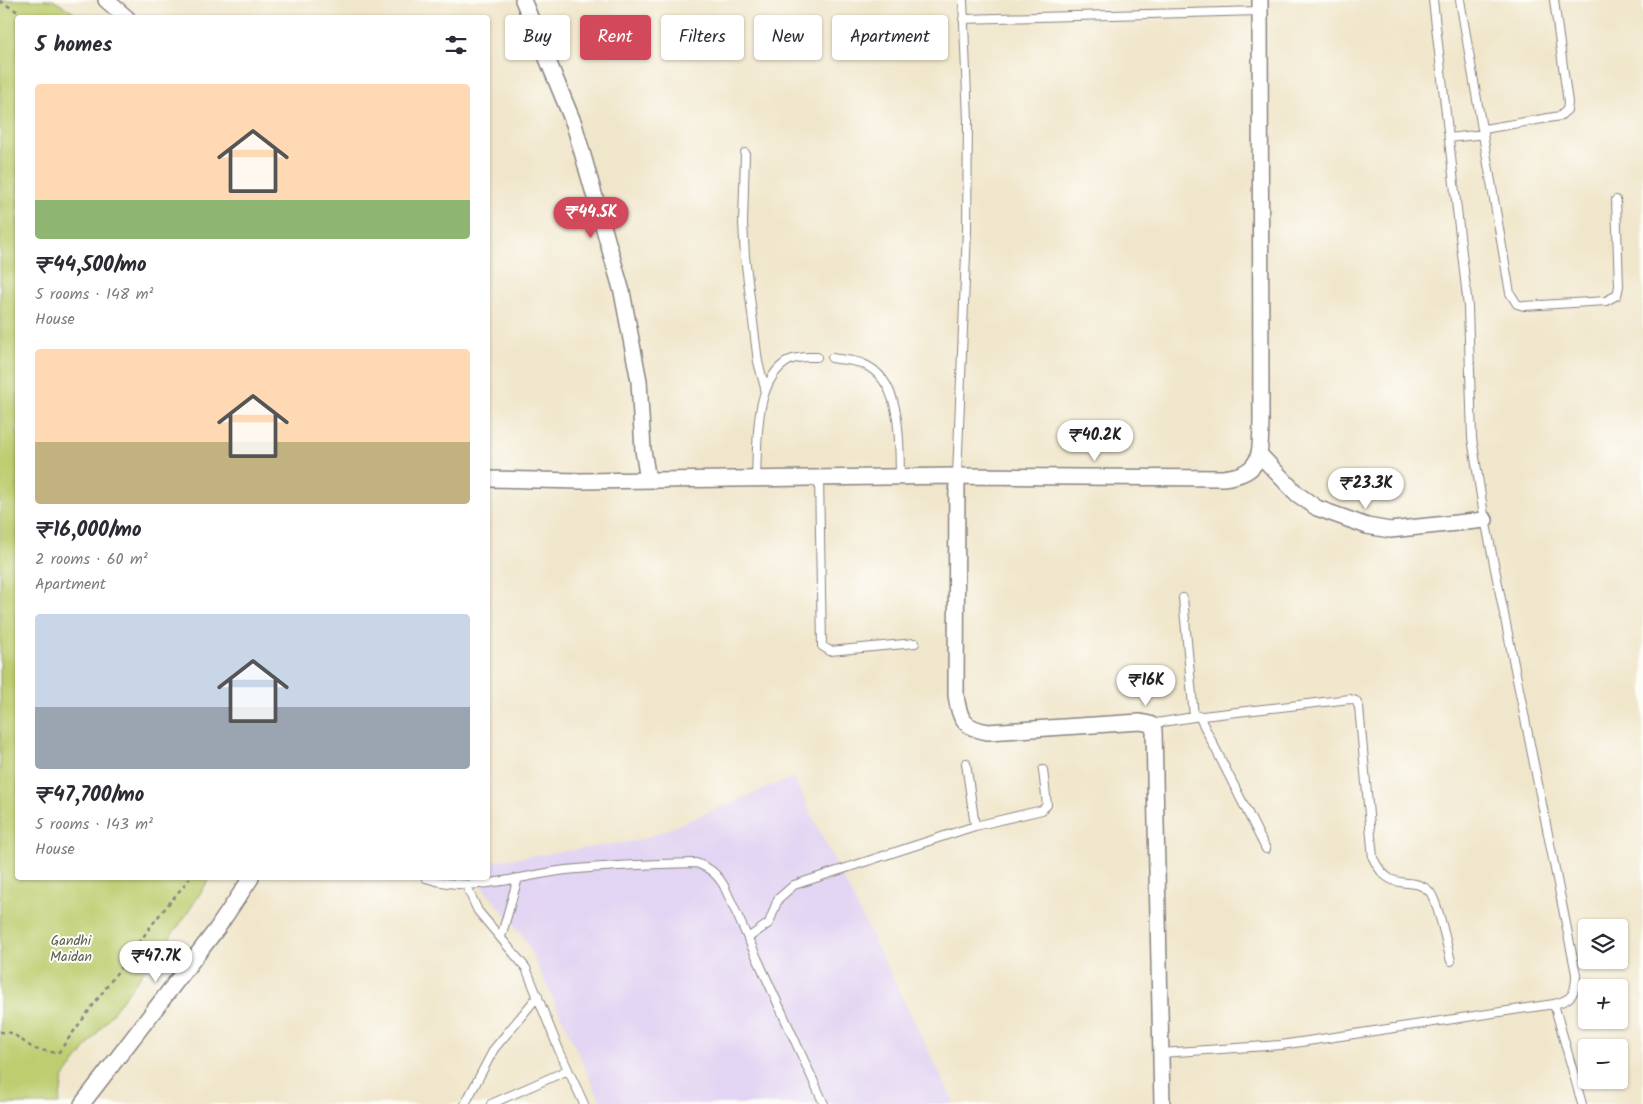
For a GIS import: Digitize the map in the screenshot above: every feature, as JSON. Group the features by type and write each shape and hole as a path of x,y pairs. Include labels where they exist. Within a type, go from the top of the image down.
{"street":[{"path":"106,0 124,15"},
{"path":"523,0 574,124 622,292 639,381 643,450 648,480"},
{"path":"490,479 648,480 900,476 1223,478 1247,473 1253,467 1259,454 1261,421 1260,6"},
{"path":"1259,454 1297,494 1317,508 1367,526 1390,530 1485,520"},
{"path":"957,476 956,695 961,718 975,730 988,732 1140,722 1150,724 1155,736 1162,1104"},
{"path":"82,1104 216,930 250,880"}],"lane":[{"path":"957,476 967,221 968,120 963,0"},
{"path":"1161,1052 1281,1045 1554,1004 1564,1002 1574,995 1576,988 1576,974 1485,520 1472,438 1468,307 1433,0"},
{"path":"1460,0 1510,293 1514,301 1520,306 1606,301 1618,295 1616,200"},
{"path":"1449,138 1560,116 1567,110 1568,102 1554,0"},
{"path":"963,18 1260,6"},
{"path":"746,153 743,223 745,257 758,362 765,388"},
{"path":"756,478 761,404 765,388 781,366 790,360 817,357"},
{"path":"832,358 863,364 870,368 891,394 898,421 900,476"},
{"path":"819,477 822,646 830,651 914,643"},
{"path":"1183,598 1196,716 1266,849"},
{"path":"1150,724 1196,716 1350,699 1356,701 1359,707 1373,858 1378,868 1388,879 1424,888 1433,895 1451,961"},
{"path":"966,763 975,826"},
{"path":"748,938 769,923 778,899 794,885 975,826 1045,809 1047,802 1043,770"},
{"path":"433,880 466,886 568,870 696,863 706,866 719,877 824,1104"},
{"path":"501,937 518,878"},
{"path":"466,886 478,911 526,968 581,1103"},
{"path":"466,1104 494,1050 538,996"},
{"path":"1554,1004 1582,1104"},
{"path":"490,1104 568,1070"}],"path":[{"path":"0,1 23,15"},
{"path":"0,1032 12,1033 34,1049 58,1053 157,918 188,880"}],"shaded area":[{"path":"793,777 954,1102 950,1104 602,1104 524,937 477,880 490,880 490,862 642,840"}],"green space":[{"name":"Gandhi Maidan","path":"0,0 53,0 77,15 15,15 15,880 209,880 185,917 63,1078 59,1104 0,1104"}]}
